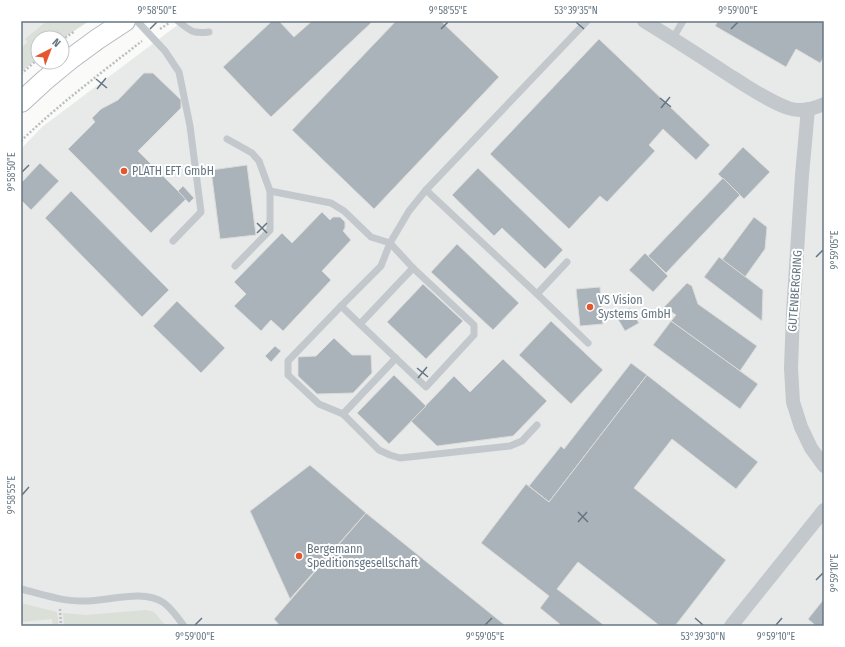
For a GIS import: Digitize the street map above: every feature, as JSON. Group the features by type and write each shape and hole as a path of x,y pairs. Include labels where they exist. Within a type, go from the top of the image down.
{"main road":[{"path":"21,102 98,38 126,21"}],"street":[{"path":"644,21 769,100 789,108 808,109 824,104"},
{"name":"GUTENBERGRING","path":"808,109 802,175 791,368 793,402 801,427 811,448 824,466"},
{"path":"731,626 824,510"}],"lane":[{"path":"137,21 165,51 178,72 190,126 201,212 173,241"},
{"path":"178,21 187,29 198,34 209,32"},
{"path":"537,425 522,441 510,446 400,458 379,450 343,414 319,404 288,375 288,361 381,266 390,243 409,212 426,190 587,21"},
{"path":"673,38 683,21"},
{"path":"227,139 252,153 259,161 270,191 270,230 235,266"},
{"path":"426,190 588,342"},
{"path":"270,191 331,203 344,211 371,237 390,243 413,268 474,325 474,335 426,387 341,306"},
{"path":"537,294 567,262"},
{"path":"360,324 413,268"},
{"path":"343,414 396,358"},
{"path":"21,590 59,598 84,601 148,597 155,598 171,609 184,626"}],"path":[{"path":"21,141 60,106 97,76 150,35 171,21"},
{"path":"21,74 30,66"},
{"path":"59,598 61,626"}],"shaded area":[{"path":"21,21 72,21 54,30 30,30 30,49 21,61"},
{"path":"47,21 89,21 70,34 70,30 36,30"},
{"path":"183,21 824,21 824,626 21,626 21,149 42,127"},
{"path":"30,35 30,65 21,72 21,48 28,42 25,39"},
{"path":"21,603 57,612 59,626 53,626 52,619 21,622"},
{"path":"146,610 154,612 166,626 64,626 63,613 86,615"}],"building":[{"path":"272,21 279,21 294,37 312,21 372,22 271,117 223,67"},
{"path":"396,21 441,21 499,77 374,209 292,130"},
{"path":"718,21 824,21 824,57 820,63 796,49 786,67 715,26"},
{"path":"599,39 710,145 696,160 663,129 649,145 655,151 607,202 600,196 569,229 490,154"},
{"name":"PLATH EFT GmbH","path":"144,73 153,73 181,100 181,108 138,151 186,199 151,233 68,149 95,122 92,118 101,109 118,100"},
{"path":"743,147 770,172 744,199 718,174"},
{"path":"40,163 59,181 31,210 21,200 21,183"},
{"path":"247,165 256,235 220,239 211,170"},
{"path":"478,168 563,250 545,269 502,228 494,236 452,195"},
{"path":"723,178 740,195 666,273 648,256"},
{"path":"183,186 194,198 189,203 178,191"},
{"path":"71,191 169,290 142,317 45,218"},
{"path":"322,212 330,220 333,217 340,217 345,222 345,228 343,231 351,240 322,271 331,280 283,331 271,320 261,331 234,306 246,294 234,282 282,233 292,243"},
{"path":"754,217 767,227 765,249 745,277 722,260"},
{"path":"457,244 519,303 493,330 431,272"},
{"path":"645,253 668,276 653,292 629,270"},
{"path":"719,257 763,290 762,321 704,277"},
{"path":"687,283 692,286 698,304 757,346 740,371 671,321 676,315 664,307"},
{"path":"423,284 463,321 426,359 387,322"},
{"name":"VS Vision Systems GmbH","path":"600,287 603,324 580,326 576,289"},
{"path":"177,301 225,348 201,373 153,326"},
{"path":"630,308 639,323 625,331 616,316"},
{"path":"551,321 603,370 571,404 519,355"},
{"path":"671,321 758,384 740,409 653,345"},
{"path":"334,338 352,355 371,355 372,373 353,393 317,394 298,376 298,357 316,356"},
{"path":"275,346 281,351 271,362 265,356"},
{"path":"503,359 547,401 513,436 437,446 411,421 454,376 470,392"},
{"path":"631,363 647,375 549,502 529,486 561,446 564,449"},
{"path":"394,375 426,406 389,444 357,413"},
{"path":"647,375 758,462 736,489 672,439 634,488 726,560 675,626 660,626 578,562 557,589 605,626 562,626 540,608 549,596 481,543 526,484 549,502"},
{"name":"Bergemann Speditionsgesellschaft","path":"310,465 366,513 290,599 250,511"},
{"path":"366,513 506,626 280,626 274,619"},
{"path":"824,599 824,626 816,626 808,619"}],"place":[{"name":"PLATH EFT GmbH","path":"124,171"},
{"name":"VS Vision Systems GmbH","path":"590,307"},
{"name":"Bergemann Speditionsgesellschaft","path":"299,556"}]}
